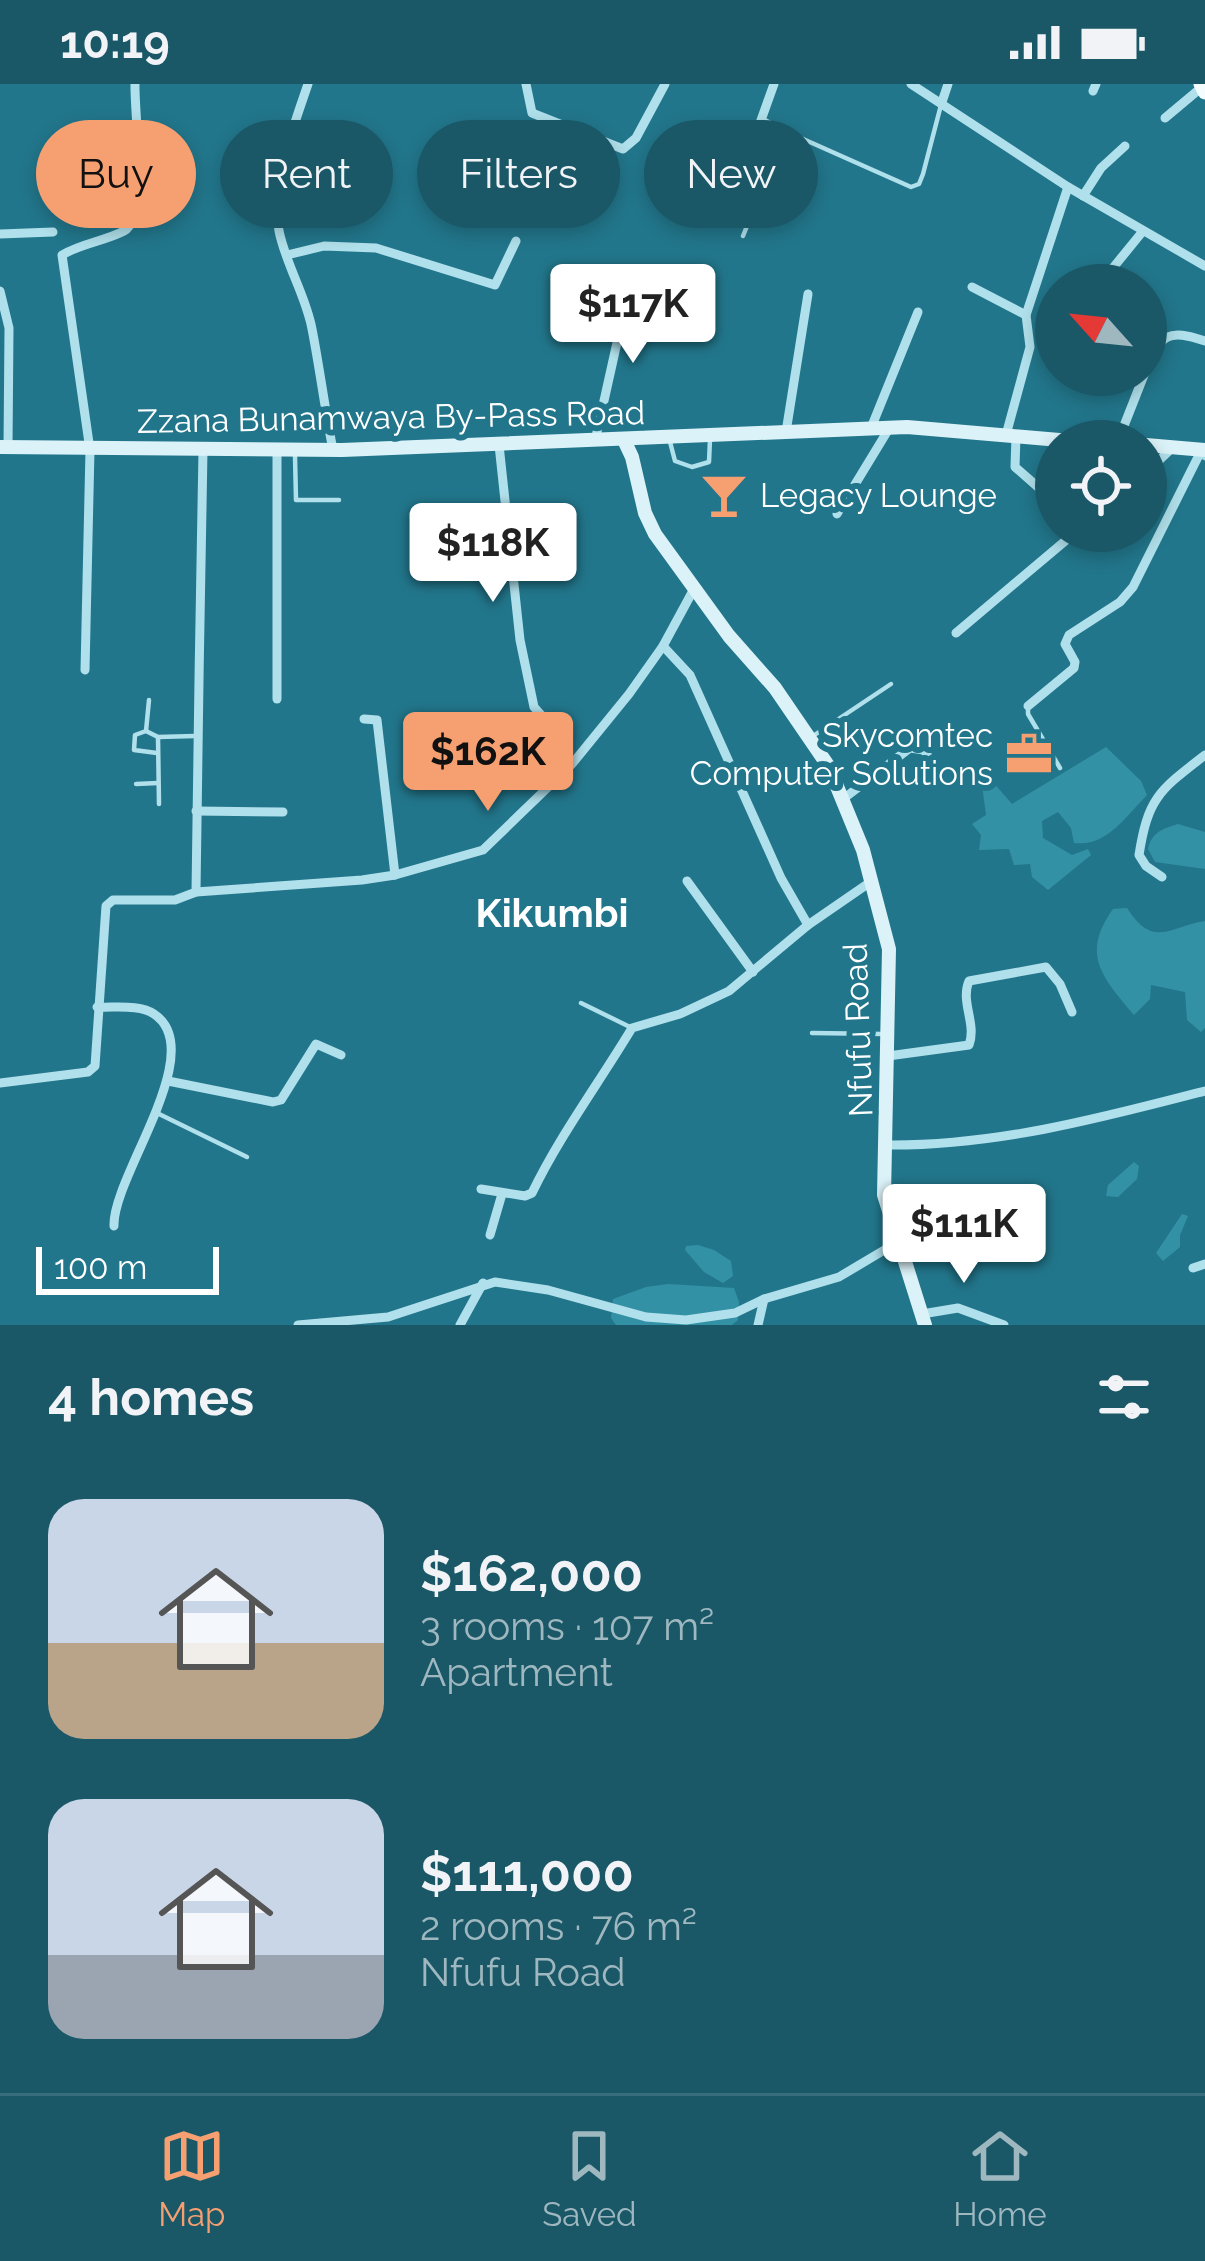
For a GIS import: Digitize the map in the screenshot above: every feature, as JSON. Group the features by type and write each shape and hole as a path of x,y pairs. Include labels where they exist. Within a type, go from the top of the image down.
{"street":[{"path":"85,670 90,450 62,254 128,230 136,219 140,178 135,154 136,84"},
{"path":"308,84 277,202 279,231 312,325 318,380 334,450"},
{"path":"526,84 532,113 623,149 636,138 665,84"},
{"path":"761,118 774,84"},
{"path":"911,84 1067,187 1205,266"},
{"path":"942,102 948,84"},
{"path":"1165,118 1203,88"},
{"path":"1083,196 1101,168 1125,146"},
{"path":"1035,484 1015,467 1011,435 1030,347 1026,315 1067,187"},
{"path":"1116,264 1143,231"},
{"path":"0,234 52,232"},
{"path":"287,255 324,246 376,248 496,285 516,242"},
{"path":"595,441 631,280"},
{"path":"972,287 1026,315"},
{"path":"0,291 9,328 4,447"},
{"path":"786,432 808,294"},
{"path":"871,428 918,312"},
{"path":"1167,336 1178,332 1205,341"},
{"path":"837,514 890,427"},
{"name":"Zzana Bunamwaya By-Pass Road","path":"4,447 334,450 890,427 1035,437"},
{"name":"Nfufu Road","path":"624,440 645,513 670,556 830,767 863,850 889,950 884,1195 924,1320"},
{"path":"500,445 524,662 534,706 559,736"},
{"path":"1028,706 1074,668 1065,644 1069,635 1120,602 1132,587 1204,450 1167,446"},
{"path":"1167,453 1174,446"},
{"path":"196,892 203,450"},
{"path":"277,450 277,699"},
{"path":"956,633 1052,552"},
{"path":"0,1083 88,1072 98,1060 106,906 113,900 175,900 196,892 395,875 483,850 572,764 663,646 695,587"},
{"path":"663,646 690,675 781,878 808,925"},
{"path":"364,719 377,720 395,875"},
{"path":"843,800 910,748 924,750 936,769"},
{"path":"1162,877 1139,855 1150,806 1205,755"},
{"path":"196,811 283,812"},
{"path":"687,881 753,973"},
{"path":"481,1189 532,1193 556,1144 576,1122 632,1028 680,1014 729,991 808,925 869,883"},
{"path":"888,1056 969,1045 973,1033 965,992 969,981 1046,967 1060,984 1072,1012"},
{"path":"98,1007 145,1010 165,1025 168,1082 116,1202 114,1226"},
{"path":"168,1082 273,1102 281,1100 316,1044 341,1055"},
{"path":"887,1145 925,1146 1012,1136 1205,1091"},
{"path":"490,1235 502,1194"},
{"path":"298,1325 388,1317 483,1283 548,1291 646,1317 686,1320 735,1313 764,1299 839,1277 896,1243"},
{"path":"1192,1268 1205,1264"},
{"path":"460,1325 483,1283"},
{"path":"758,1325 764,1299"},
{"path":"924,1320 958,1308 1004,1325"}],"lane":[{"path":"818,145 911,187 919,184 923,174 942,102"},
{"path":"761,118 765,120"},
{"path":"743,236 746,228"},
{"path":"669,438 675,461 692,467 709,463 710,436"},
{"path":"294,450 296,500 339,500"},
{"path":"810,738 891,684"},
{"path":"146,731 149,700"},
{"path":"1028,706 1028,714 1060,768"},
{"path":"157,753 134,750 135,735 146,731 158,737 195,736"},
{"path":"158,737 159,804"},
{"path":"136,784 158,783"},
{"path":"581,1003 632,1028"},
{"path":"812,1033 889,1034"},
{"path":"157,1113 247,1157"}],"shaded area":[{"path":"1106,747 1141,781 1147,795 1115,829 1086,843 1074,843 1071,828 1058,812 1042,821 1043,838 1072,855 1088,849 1091,855 1048,890 1032,877 1030,864 1014,865 1009,849 979,850 981,835 972,824 986,815 982,785 991,780 1012,804"},
{"path":"1178,824 1205,832 1205,869 1155,862 1148,849 1152,839"},
{"path":"1127,908 1154,932 1205,921 1205,1028 1201,1032 1187,1020 1185,992 1151,985 1150,999 1134,1015 1105,977 1098,940 1113,909"},
{"path":"1134,1162 1139,1166 1137,1179 1118,1197 1106,1196 1108,1185"},
{"path":"1182,1214 1188,1216 1180,1247 1163,1261 1156,1253"},
{"path":"698,1245 731,1261 733,1276 723,1283 704,1272 685,1250"},
{"path":"668,1284 734,1288 738,1320 732,1325 616,1325 611,1318 613,1299"}],"place":[{"name":"Legacy Lounge","path":"724,495"},
{"name":"Skycomtec Computer Solutions","path":"1029,754"}],"district":[{"name":"Kikumbi","path":"552,913"}]}
